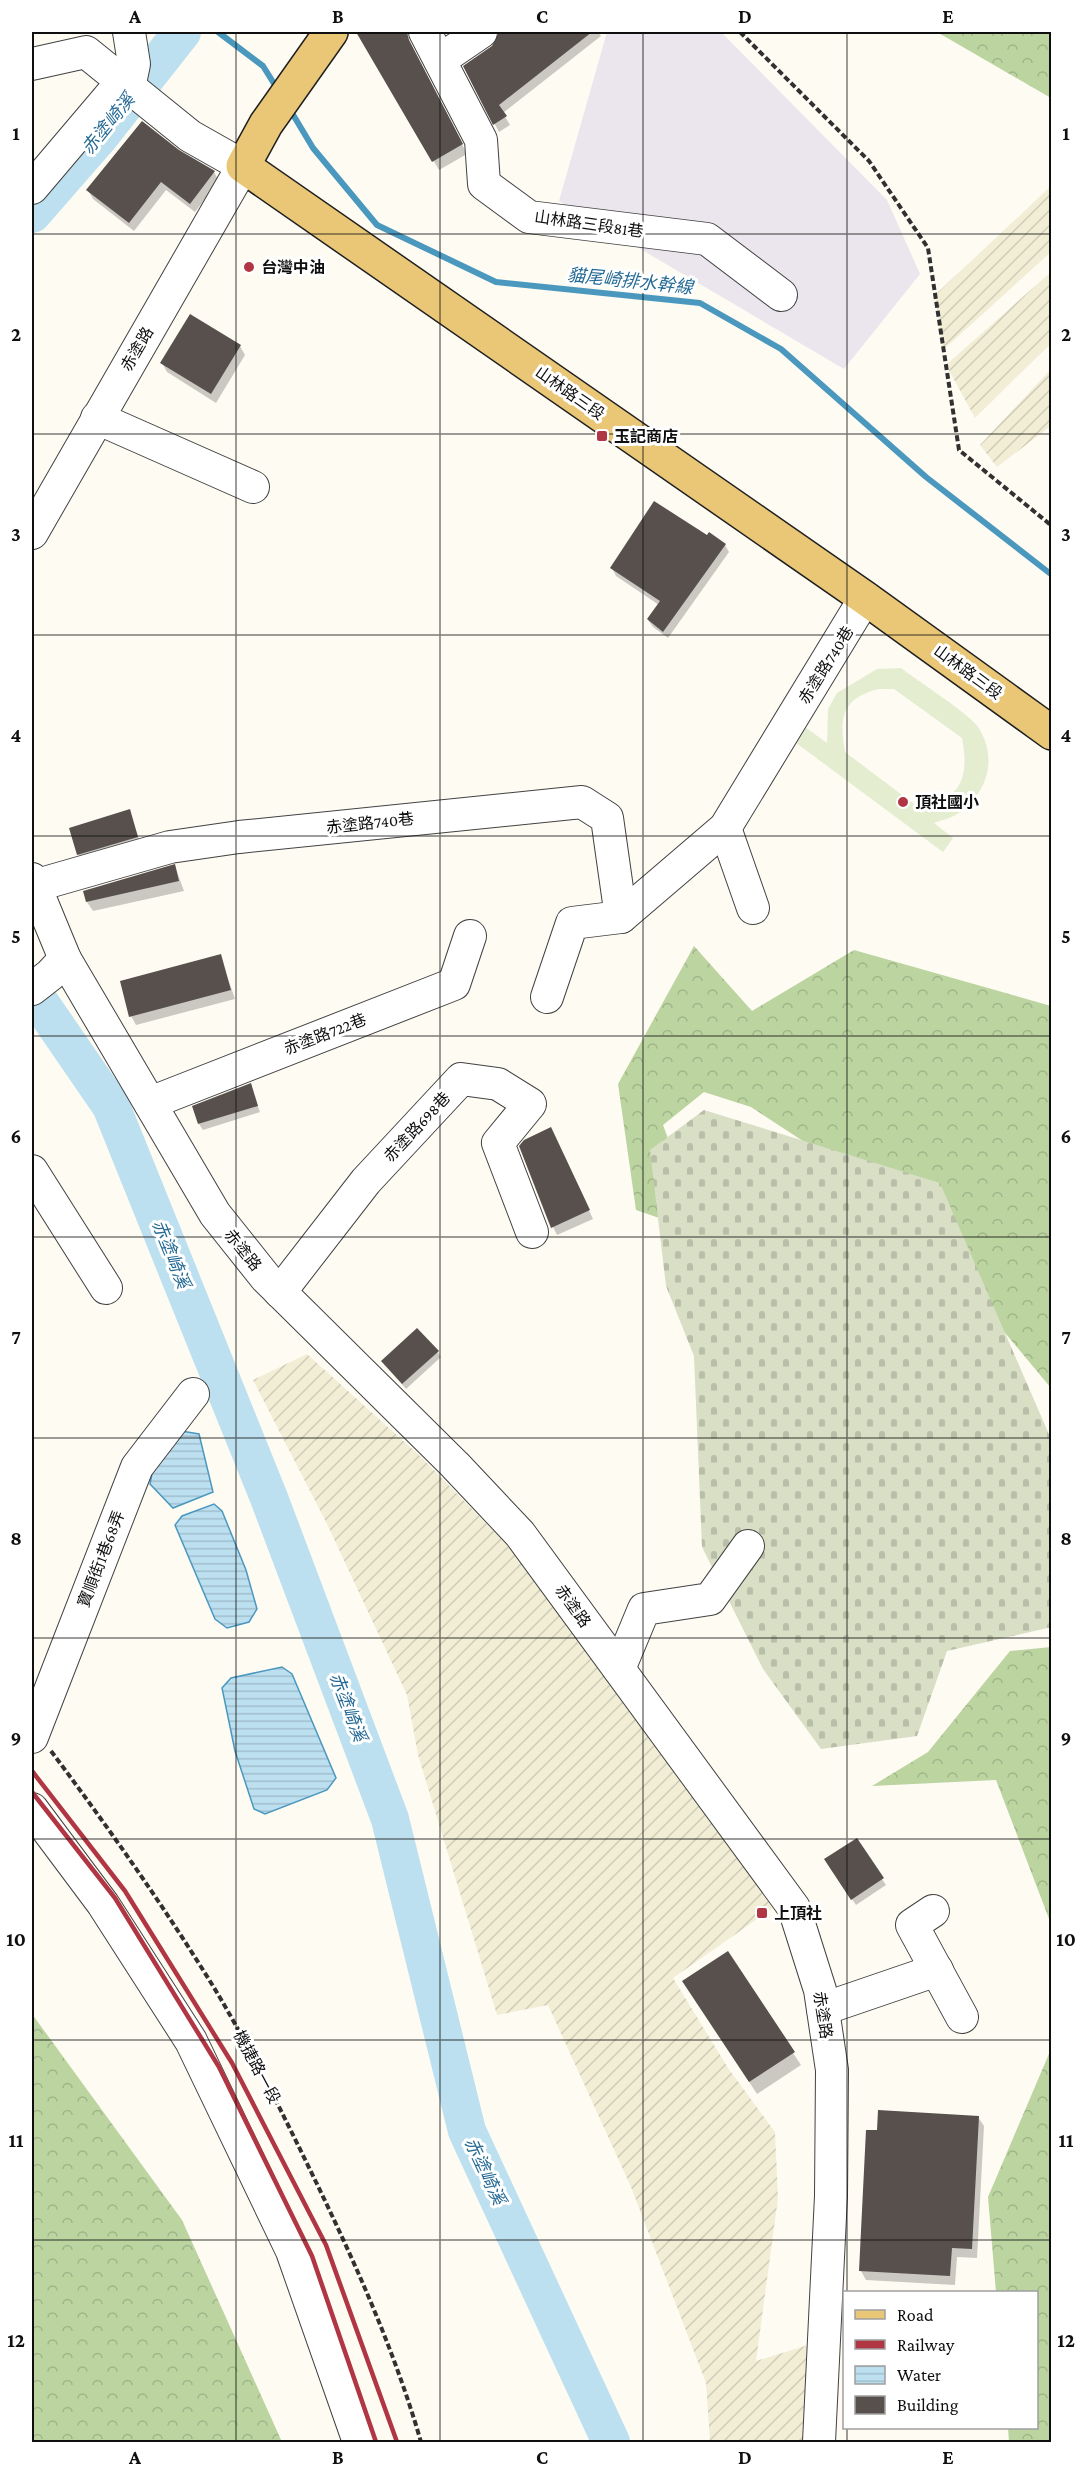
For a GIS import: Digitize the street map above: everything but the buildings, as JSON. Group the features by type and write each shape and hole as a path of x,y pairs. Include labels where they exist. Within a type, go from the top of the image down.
{"main road":[{"path":"243,166 266,124 332,32"},
{"name":"山林路三段","path":"243,166 865,598 1052,733"}],"street":[{"path":"32,188 125,85 134,64 129,32"},
{"name":"山林路三段81巷","path":"425,32 482,140 483,184 529,217 707,239 781,295"},
{"path":"440,60 481,32"},
{"path":"32,63 86,52 190,136 243,166"},
{"name":"赤塗路","path":"32,533 243,166"},
{"path":"97,418 253,487"},
{"name":"赤塗路740巷","path":"621,917 725,828 865,598"},
{"name":"赤塗路740巷","path":"33,882 170,847 239,837 582,802 607,818 621,917"},
{"path":"725,828 753,908"},
{"name":"赤塗路","path":"33,882 49,974 150,1103 214,1214 280,1292 455,1465 520,1534 794,1908 820,1990 832,2070 831,2173 819,2442"},
{"path":"547,997 572,923 621,917"},
{"name":"赤塗路722巷","path":"150,1103 454,984 470,936"},
{"name":"赤塗路698巷","path":"280,1292 366,1181 462,1079 498,1084 530,1104 498,1143 532,1232"},
{"path":"32,1171 106,1288"},
{"name":"寶順街1巷68弄","path":"34,1733 137,1467 193,1394"},
{"path":"619,1669 644,1609 710,1599 748,1546"},
{"path":"32,1809 103,1904 191,2041 292,2251 359,2442"},
{"path":"933,1911 912,1925 962,2017"},
{"path":"823,2009 937,1970"}],"path":[{"path":"740,32 869,161 928,248 959,450 1052,526"},
{"name":"機捷路一段","path":"34,1733 118,1841 213,1987 286,2120 358,2270 411,2407 421,2442"}],"shaded area":[{"path":"607,32 721,32 887,200 920,274 844,369 559,201"},
{"path":"1051,186 1051,252 943,350 935,295"},
{"path":"1051,272 1051,343 975,418 946,365"},
{"path":"1051,369 1051,426 997,467 980,445"},
{"path":"307,1354 420,1456 527,1565 773,1908 673,1978 728,2068 775,2132 778,2198 756,2361 811,2344 809,2442 710,2442 706,2383 631,2187 548,2005 497,2015 418,1755 407,1695 327,1524 253,1380"}],"green space":[{"path":"937,32 1051,32 1051,98"},
{"path":"901,668 965,714 978,727 984,738 988,750 987,773 977,795 957,814 934,823 953,838 943,852 788,737 798,722 827,743 828,709 837,693 877,669","holes":["879,689 894,689 962,738 964,753 962,777 952,794 942,799 930,803 914,804 845,752 843,719 850,704 867,693"]},
{"path":"694,946 752,1011 854,950 1051,1006 1051,1388 896,1202 751,1107 704,1092 663,1125 703,1233 636,1210 618,1084"},
{"path":"704,1110 940,1183 1051,1439 1052,1627 947,1651 917,1736 821,1749 763,1669 702,1547 694,1356 666,1286 650,1150"},
{"path":"1052,1647 1051,1924 996,1780 872,1786 928,1752 1010,1651"},
{"path":"32,2014 182,2220 282,2442 32,2442"},
{"path":"1051,2049 1051,2442 1009,2442 1008,2429 1038,2429 1038,2291 996,2291 988,2197"}],"water":[{"path":"181,1431 199,1434 213,1492 173,1508 150,1484 157,1447"},
{"path":"214,1504 222,1511 246,1570 257,1609 249,1622 227,1628 215,1619 175,1525 182,1516"},
{"path":"282,1667 292,1674 336,1778 327,1790 265,1814 254,1809 235,1751 222,1688 231,1678"}],"waterway":[{"name":"赤塗崎溪","path":"32,214 100,136 182,32"},
{"name":"貓尾崎排水幹線","path":"218,32 263,66 278,90"},
{"name":"貓尾崎排水幹線","path":"289,108 313,148 377,225 496,282 700,303 781,349 926,477 1052,575"},
{"name":"赤塗崎溪","path":"32,991 111,1106 269,1498 390,1819 467,2131 611,2442"}],"railway":[{"path":"32,1771 125,1891 232,2063 326,2245 397,2442"},
{"path":"32,1792 115,1898 219,2067 312,2256 376,2442"}],"place":[{"name":"台灣中油","path":"249,267"},
{"name":"玉記商店","path":"602,436"},
{"name":"頂社國小","path":"903,802"},
{"name":"上頂社","path":"762,1913"}]}
